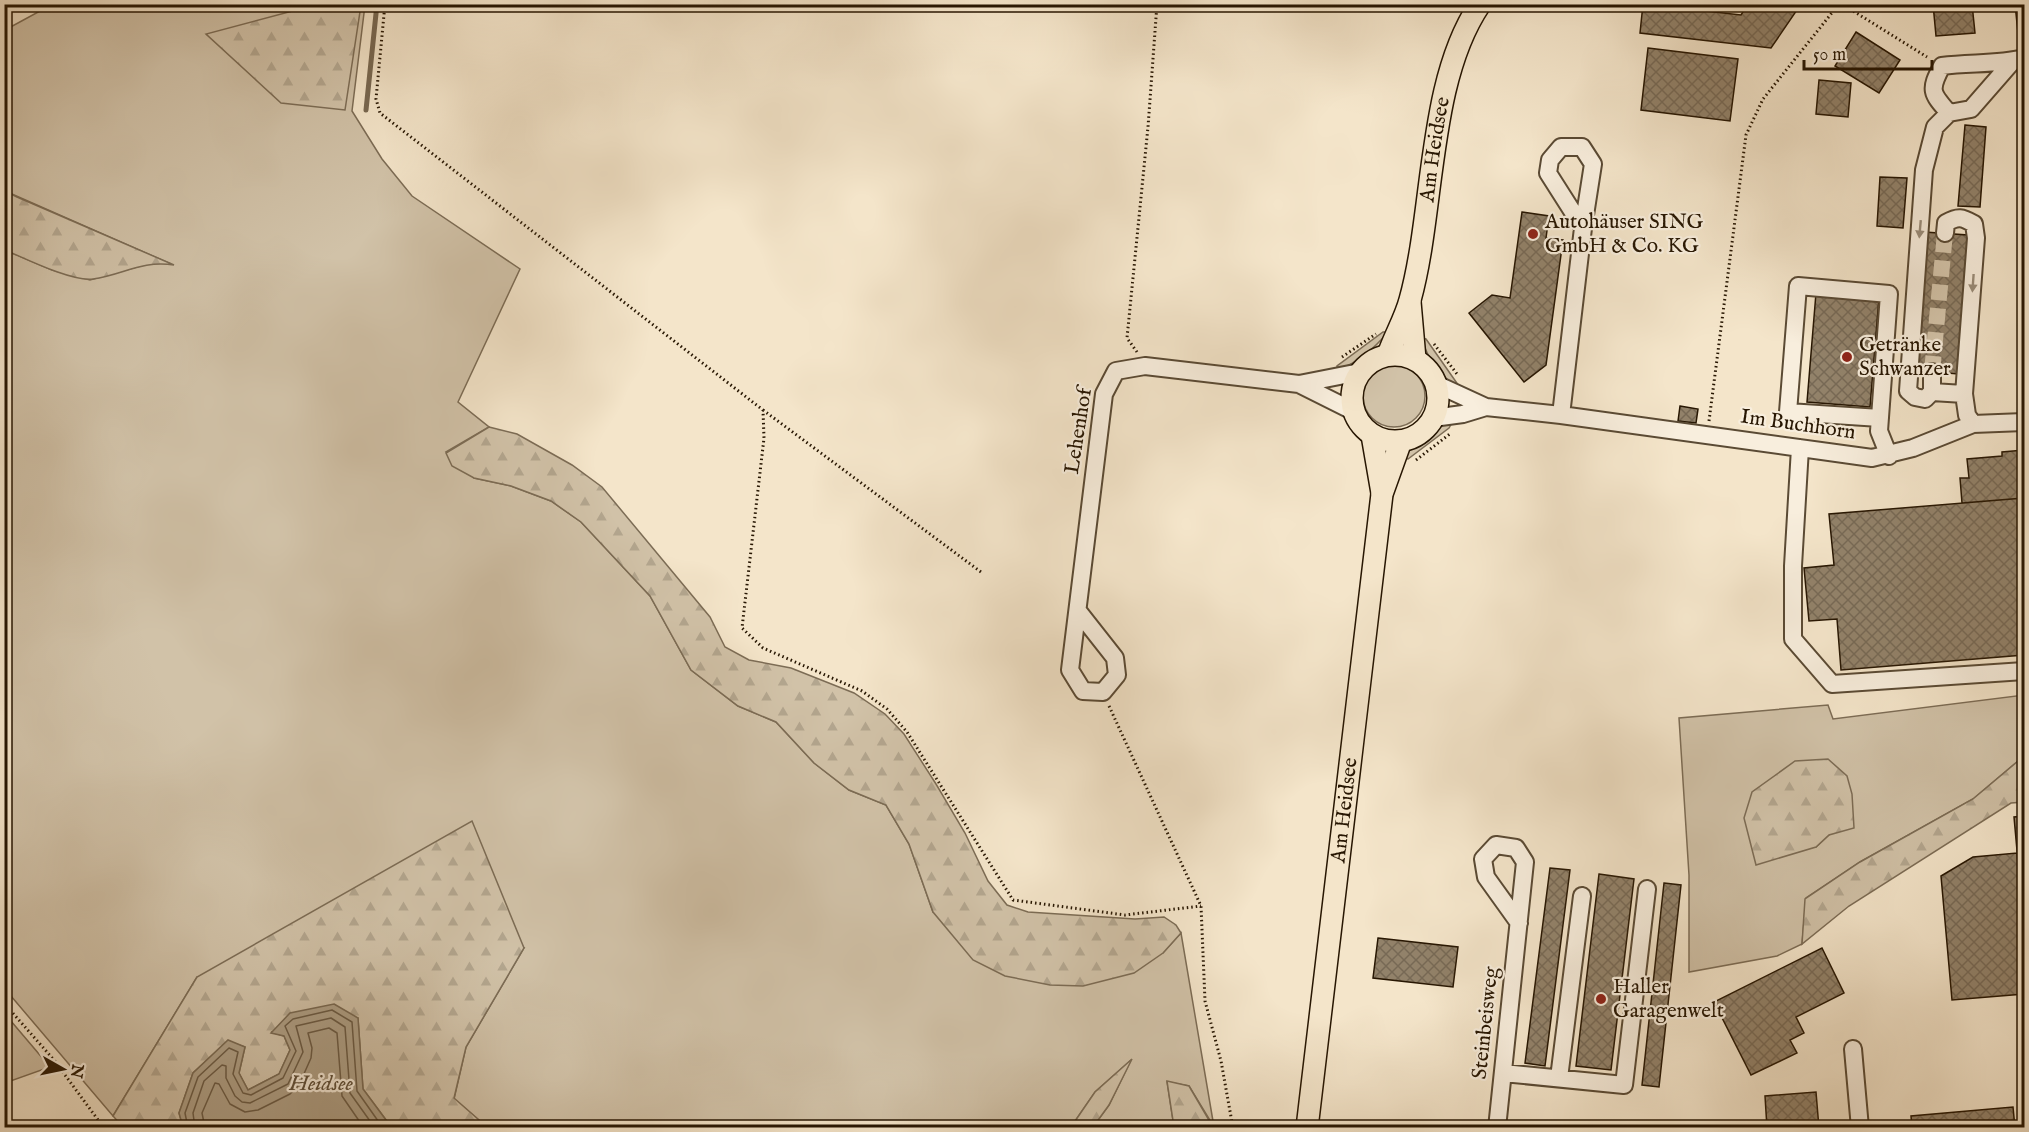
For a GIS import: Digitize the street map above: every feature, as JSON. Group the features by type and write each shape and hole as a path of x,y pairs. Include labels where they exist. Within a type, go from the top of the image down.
{"main road":[{"name":"Am Heidsee","path":"1388,355 1410,302 1445,93 1458,49 1480,4"},
{"name":"Am Heidsee","path":"1410,302 1415,359"},
{"path":"1388,355 1405,355 1415,359 1431,374 1436,384 1438,404 1433,418 1414,437 1401,441 1387,441 1372,435 1353,411 1352,391 1360,372 1372,361 1388,355"},
{"name":"Am Heidsee","path":"1372,435 1382,494"},
{"name":"Am Heidsee","path":"1307,1128 1382,494 1401,441"}],"street":[{"path":"1948,113 1934,96 1933,83 1942,66 1969,62 2018,60"},
{"path":"1932,372 1932,392 1925,399 1915,398 1908,390 1924,170 1935,127 1948,113 1971,109 2018,60"},
{"path":"1945,233 1946,223 1956,217 1974,224 1976,238 1964,394 1967,415 1973,424"},
{"path":"1561,415 1583,228"},
{"path":"1880,418 1788,412 1798,286 1888,294 1880,418 1879,431 1889,456"},
{"name":"Lehenhof","path":"1103,692 1083,691 1071,670 1104,394 1116,371 1145,366 1299,384 1360,372"},
{"name":"Lehenhof","path":"1299,384 1353,411"},
{"name":"Im Buchhorn","path":"1436,384 1486,407 1707,434 1872,458 1889,456 1973,424 2025,422"},
{"path":"1932,392 1964,394"},
{"name":"Im Buchhorn","path":"1433,418 1463,414 1486,407"},
{"path":"1800,448 1793,566 1792,639 1832,684 2025,671"},
{"path":"1078,611 1115,657 1117,675 1103,692"},
{"path":"1503,1073 1624,1085 1647,889"},
{"path":"1559,1078 1582,896"},
{"name":"Steinbeisweg","path":"1497,1128 1519,923"},
{"path":"1853,1049 1860,1128"}],"path":[{"path":"385,4 376,99 380,113 763,410 981,572"},
{"path":"1147,353 1136,352 1127,338 1148,128 1157,4"},
{"path":"1707,434 1746,135 1763,99 1840,4 1942,66"},
{"path":"1334,363 1383,328"},
{"path":"1433,342 1461,379"},
{"path":"763,410 764,438 742,628 763,648 862,691 887,709 907,732 1013,900 1054,908 1125,915 1201,906"},
{"path":"1103,692 1201,906 1205,1001 1221,1061 1233,1128"},
{"path":"4,1003 54,1060 104,1128"}],"green space":[{"path":"51,5 365,5 352,111 382,159 412,196 520,269 458,402 489,427 446,452 474,478 511,486 551,501 581,522 650,596 691,670 738,706 776,722 814,763 849,790 886,805 909,844 933,912 1163,953 1181,933 1214,1127 1189,1086 1167,1082 1174,1127 1093,1127 1109,1105 1131,1060 1095,1092 1071,1127 487,1127 454,1099 466,1047 524,948 197,977 113,1116 5,989 5,250 52,270 90,280 155,262 171,264 5,191 5,30"},
{"path":"315,5 361,5 345,110 281,103 206,34"},
{"path":"5,191 174,265 152,265 104,277 84,279 61,273 5,250"},
{"path":"1383,332 1388,332 1358,360 1337,370 1337,366"},
{"path":"1421,338 1426,339 1461,389 1436,368"},
{"path":"1388,365 1400,365 1416,374 1423,384 1425,396 1423,408 1416,418 1400,427 1388,427 1377,422 1368,413 1363,402 1363,390 1368,379 1377,370"},
{"path":"1453,421 1449,428 1408,459 1402,458 1424,436"},
{"path":"489,427 517,434 572,465 602,487 710,617 725,647 749,660 791,668 854,693 885,714 904,734 936,784 965,833 988,881 1007,905 1028,912 1135,919 1164,917 1176,925 1181,933 1163,953 1134,973 1083,986 1050,985 1005,976 973,960 933,912 909,844 886,805 849,790 814,763 776,722 738,706 691,670 650,596 581,522 551,501 511,486 474,478 452,466 446,453"},
{"path":"2024,695 2024,756 1973,799 1860,862 1806,898 1802,944 1777,956 1689,972 1689,875 1679,718 1828,705 1833,719","holes":["1752,792 1829,835 1816,847"]},
{"path":"2024,756 2024,802 2011,803 1849,906 1802,944 1805,899 1860,862 1973,799"},
{"path":"1828,759 1847,776 1852,794 1854,828 1829,835 1816,847 1756,865 1744,818 1752,792 1795,761"},
{"path":"472,821 524,948 466,1047 454,1098 487,1127 389,1127 363,1089 358,1018 271,1032 284,1036 290,1050 279,1074 248,1090 239,1073 245,1047 228,1041 193,1073 179,1113 183,1127 123,1127 113,1116 197,977"},
{"path":"5,1014 50,1067 5,1083"},
{"path":"1132,1059 1109,1105 1093,1127 1071,1127 1095,1092"},
{"path":"1167,1081 1189,1086 1213,1127 1174,1127"}],"water":[{"name":"Heidsee","path":"334,1004 358,1018 363,1089 389,1127 183,1127 179,1113 193,1073 228,1040 245,1047 239,1073 248,1090 279,1074 290,1050 284,1036 271,1033 290,1013"}],"building":[{"path":"1643,4 1741,15 1748,4 1801,4 1771,48 1640,33"},
{"path":"1933,4 1972,4 1975,33 1936,36"},
{"path":"2015,4 2024,4 2024,31 2018,33"},
{"path":"1856,32 1900,60 1879,93 1835,66"},
{"path":"1648,48 1738,59 1730,121 1641,110"},
{"path":"1819,80 1851,83 1848,117 1816,114"},
{"path":"1965,125 1986,127 1980,207 1958,206"},
{"path":"1880,177 1907,178 1903,228 1877,226"},
{"path":"1522,212 1549,216 1546,238 1563,240 1546,365 1524,382 1469,313 1492,295 1510,298"},
{"path":"1924,232 1968,235 1958,374 1925,371 1925,376 1914,375"},
{"path":"1816,293 1879,298 1870,407 1807,402"},
{"path":"1680,406 1698,409 1696,423 1678,421"},
{"path":"2024,450 2024,498 1962,503 1960,478 1969,478 1967,459 2002,456 2002,452"},
{"path":"2024,498 2024,655 1841,670 1837,619 1809,621 1804,568 1834,565 1829,514"},
{"path":"2024,816 2024,873 2019,873 2014,817"},
{"path":"2017,853 2024,938 2024,994 1952,1000 1941,876 1973,857"},
{"path":"1550,868 1570,870 1545,1066 1525,1063"},
{"path":"1599,874 1634,879 1611,1070 1576,1066"},
{"path":"1664,883 1681,885 1659,1087 1642,1085"},
{"path":"1378,938 1458,947 1453,987 1373,978"},
{"path":"1822,948 1844,993 1796,1017 1804,1033 1790,1040 1797,1053 1751,1075 1714,1002"},
{"path":"1816,1092 1819,1128 1767,1128 1765,1096"},
{"path":"2013,1107 2015,1128 1912,1128 1911,1116"}],"waterway":[{"path":"366,110 377,4"}],"tunnel":[{"path":"1932,372 1945,233"}],"place":[{"name":"Autohäuser SING GmbH & Co. KG","path":"1533,234"},
{"name":"Getränke Schwanzer","path":"1847,357"},
{"name":"Haller Garagenwelt","path":"1601,999"}]}
